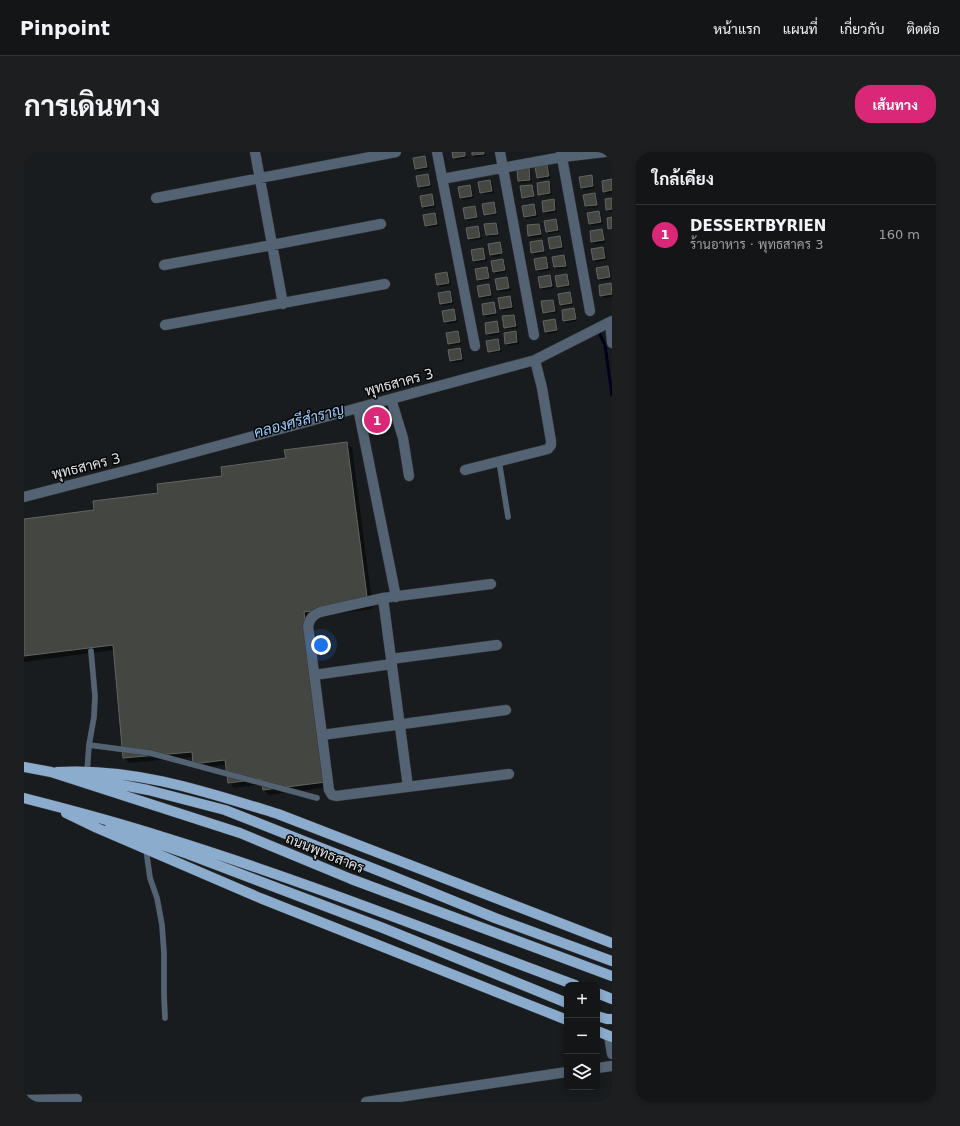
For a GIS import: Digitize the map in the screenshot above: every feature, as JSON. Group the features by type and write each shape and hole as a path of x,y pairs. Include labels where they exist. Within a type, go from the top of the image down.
{"main road":[{"name":"ถนนพุทธสาคร","path":"24,767 51,772 240,833 351,879 612,976"},
{"path":"51,772 87,772 134,776 168,782 278,814 612,943"},
{"path":"51,772 123,784 225,810 495,918 612,960"},
{"path":"24,798 119,823 217,854 353,902 567,982"},
{"path":"41,802 59,809 97,828 260,898 564,1019"},
{"path":"41,802 188,854 383,928 564,1003"},
{"path":"600,994 612,999"},
{"path":"600,1017 612,1019"},
{"path":"600,1032 610,1036"}],"street":[{"path":"255,152 283,304"},
{"path":"156,198 396,152"},
{"path":"437,152 476,346"},
{"path":"500,152 534,335"},
{"path":"442,179 503,168 561,154 605,152"},
{"path":"561,154 590,311"},
{"path":"164,265 381,224"},
{"path":"165,325 385,284"},
{"path":"611,322 612,343"},
{"name":"พุทธสาคร 3","path":"24,496 136,468 535,360 611,322"},
{"path":"465,470 548,449 551,445 542,388 535,360"},
{"path":"391,399 403,438 409,476"},
{"path":"358,408 396,597"},
{"path":"491,584 383,598 320,612 309,620 308,626 329,790 332,795 336,796 509,774"},
{"path":"383,598 408,787"},
{"path":"314,675 392,661 498,645"},
{"path":"322,735 506,710"},
{"path":"610,1036 612,1054"},
{"path":"600,1068 612,1066"},
{"path":"366,1102 564,1072"},
{"path":"24,1100 77,1099"}],"lane":[{"path":"500,461 508,516"},
{"path":"87,772 89,746 94,717 95,696 91,651"},
{"path":"89,746 150,753 317,798"},
{"path":"146,849 150,878 157,898 162,925 165,1018"}],"building":[{"path":"452,152 465,152 465,156 453,158"},
{"path":"472,152 484,152 484,154 472,155"},
{"path":"425,156 427,167 415,169 413,158"},
{"path":"547,165 549,176 537,178 535,167"},
{"path":"529,168 530,180 518,181 517,170"},
{"path":"428,174 430,185 418,187 416,176"},
{"path":"592,175 593,186 581,188 579,177"},
{"path":"612,179 612,190 603,192 602,181"},
{"path":"490,180 492,191 480,193 478,182"},
{"path":"549,181 550,193 538,195 537,183"},
{"path":"470,185 472,196 460,198 458,187"},
{"path":"532,185 534,196 522,198 520,186"},
{"path":"595,193 597,205 585,206 583,195"},
{"path":"432,194 434,205 422,207 420,196"},
{"path":"612,198 612,209 606,210 605,199"},
{"path":"554,199 555,210 543,212 542,201"},
{"path":"494,202 496,213 484,215 482,204"},
{"path":"534,204 536,215 524,217 522,206"},
{"path":"475,206 477,217 465,219 463,208"},
{"path":"599,211 601,222 589,224 587,213"},
{"path":"435,213 437,224 425,226 423,215"},
{"path":"612,217 612,228 608,229 607,218"},
{"path":"556,219 558,230 546,232 544,221"},
{"path":"496,223 498,234 486,235 484,224"},
{"path":"539,224 541,234 528,236 527,225"},
{"path":"478,226 480,237 468,239 466,228"},
{"path":"602,229 604,240 591,242 590,231"},
{"path":"560,236 562,247 550,249 548,238"},
{"path":"542,240 544,251 531,253 530,242"},
{"path":"500,242 502,253 490,255 488,244"},
{"path":"603,247 605,258 593,260 591,249"},
{"path":"483,248 485,259 473,261 471,250"},
{"path":"564,255 566,266 554,267 552,257"},
{"path":"546,257 548,268 536,270 534,259"},
{"path":"503,259 505,270 493,272 491,261"},
{"path":"608,266 610,277 598,279 596,268"},
{"path":"487,267 489,278 477,280 475,269"},
{"path":"447,272 449,283 437,285 435,274"},
{"path":"567,274 569,285 557,287 555,276"},
{"path":"550,275 552,286 540,288 538,277"},
{"path":"507,277 509,288 497,290 495,279"},
{"path":"611,283 612,294 600,296 599,285"},
{"path":"489,284 491,295 479,297 477,286"},
{"path":"450,291 452,302 440,304 438,293"},
{"path":"570,292 572,303 560,305 558,294"},
{"path":"510,296 512,307 500,309 498,298"},
{"path":"553,300 555,311 543,313 541,301"},
{"path":"494,302 496,313 483,315 482,304"},
{"path":"574,308 576,319 563,321 562,310"},
{"path":"454,309 456,320 444,322 442,311"},
{"path":"514,315 516,326 504,328 502,316"},
{"path":"555,319 557,330 545,332 543,321"},
{"path":"497,321 499,332 486,334 485,323"},
{"path":"458,331 460,342 448,344 446,333"},
{"path":"516,331 517,342 505,344 504,333"},
{"path":"498,339 500,350 488,352 486,341"},
{"path":"460,348 462,359 450,361 448,350"},
{"path":"347,442 368,604 304,612 326,782 263,790 261,779 228,783 225,760 193,764 192,752 123,758 113,645 24,656 24,519 94,510 93,501 158,493 157,484 222,476 221,467 286,458 284,450"}],"waterway":[{"path":"598,330 605,345 612,395"}],"place":[{"name":"DESSERTBYRIEN","path":"377,420"}],"water label":[{"name":"คลองศรีสำราญ","path":"299,421"}]}
